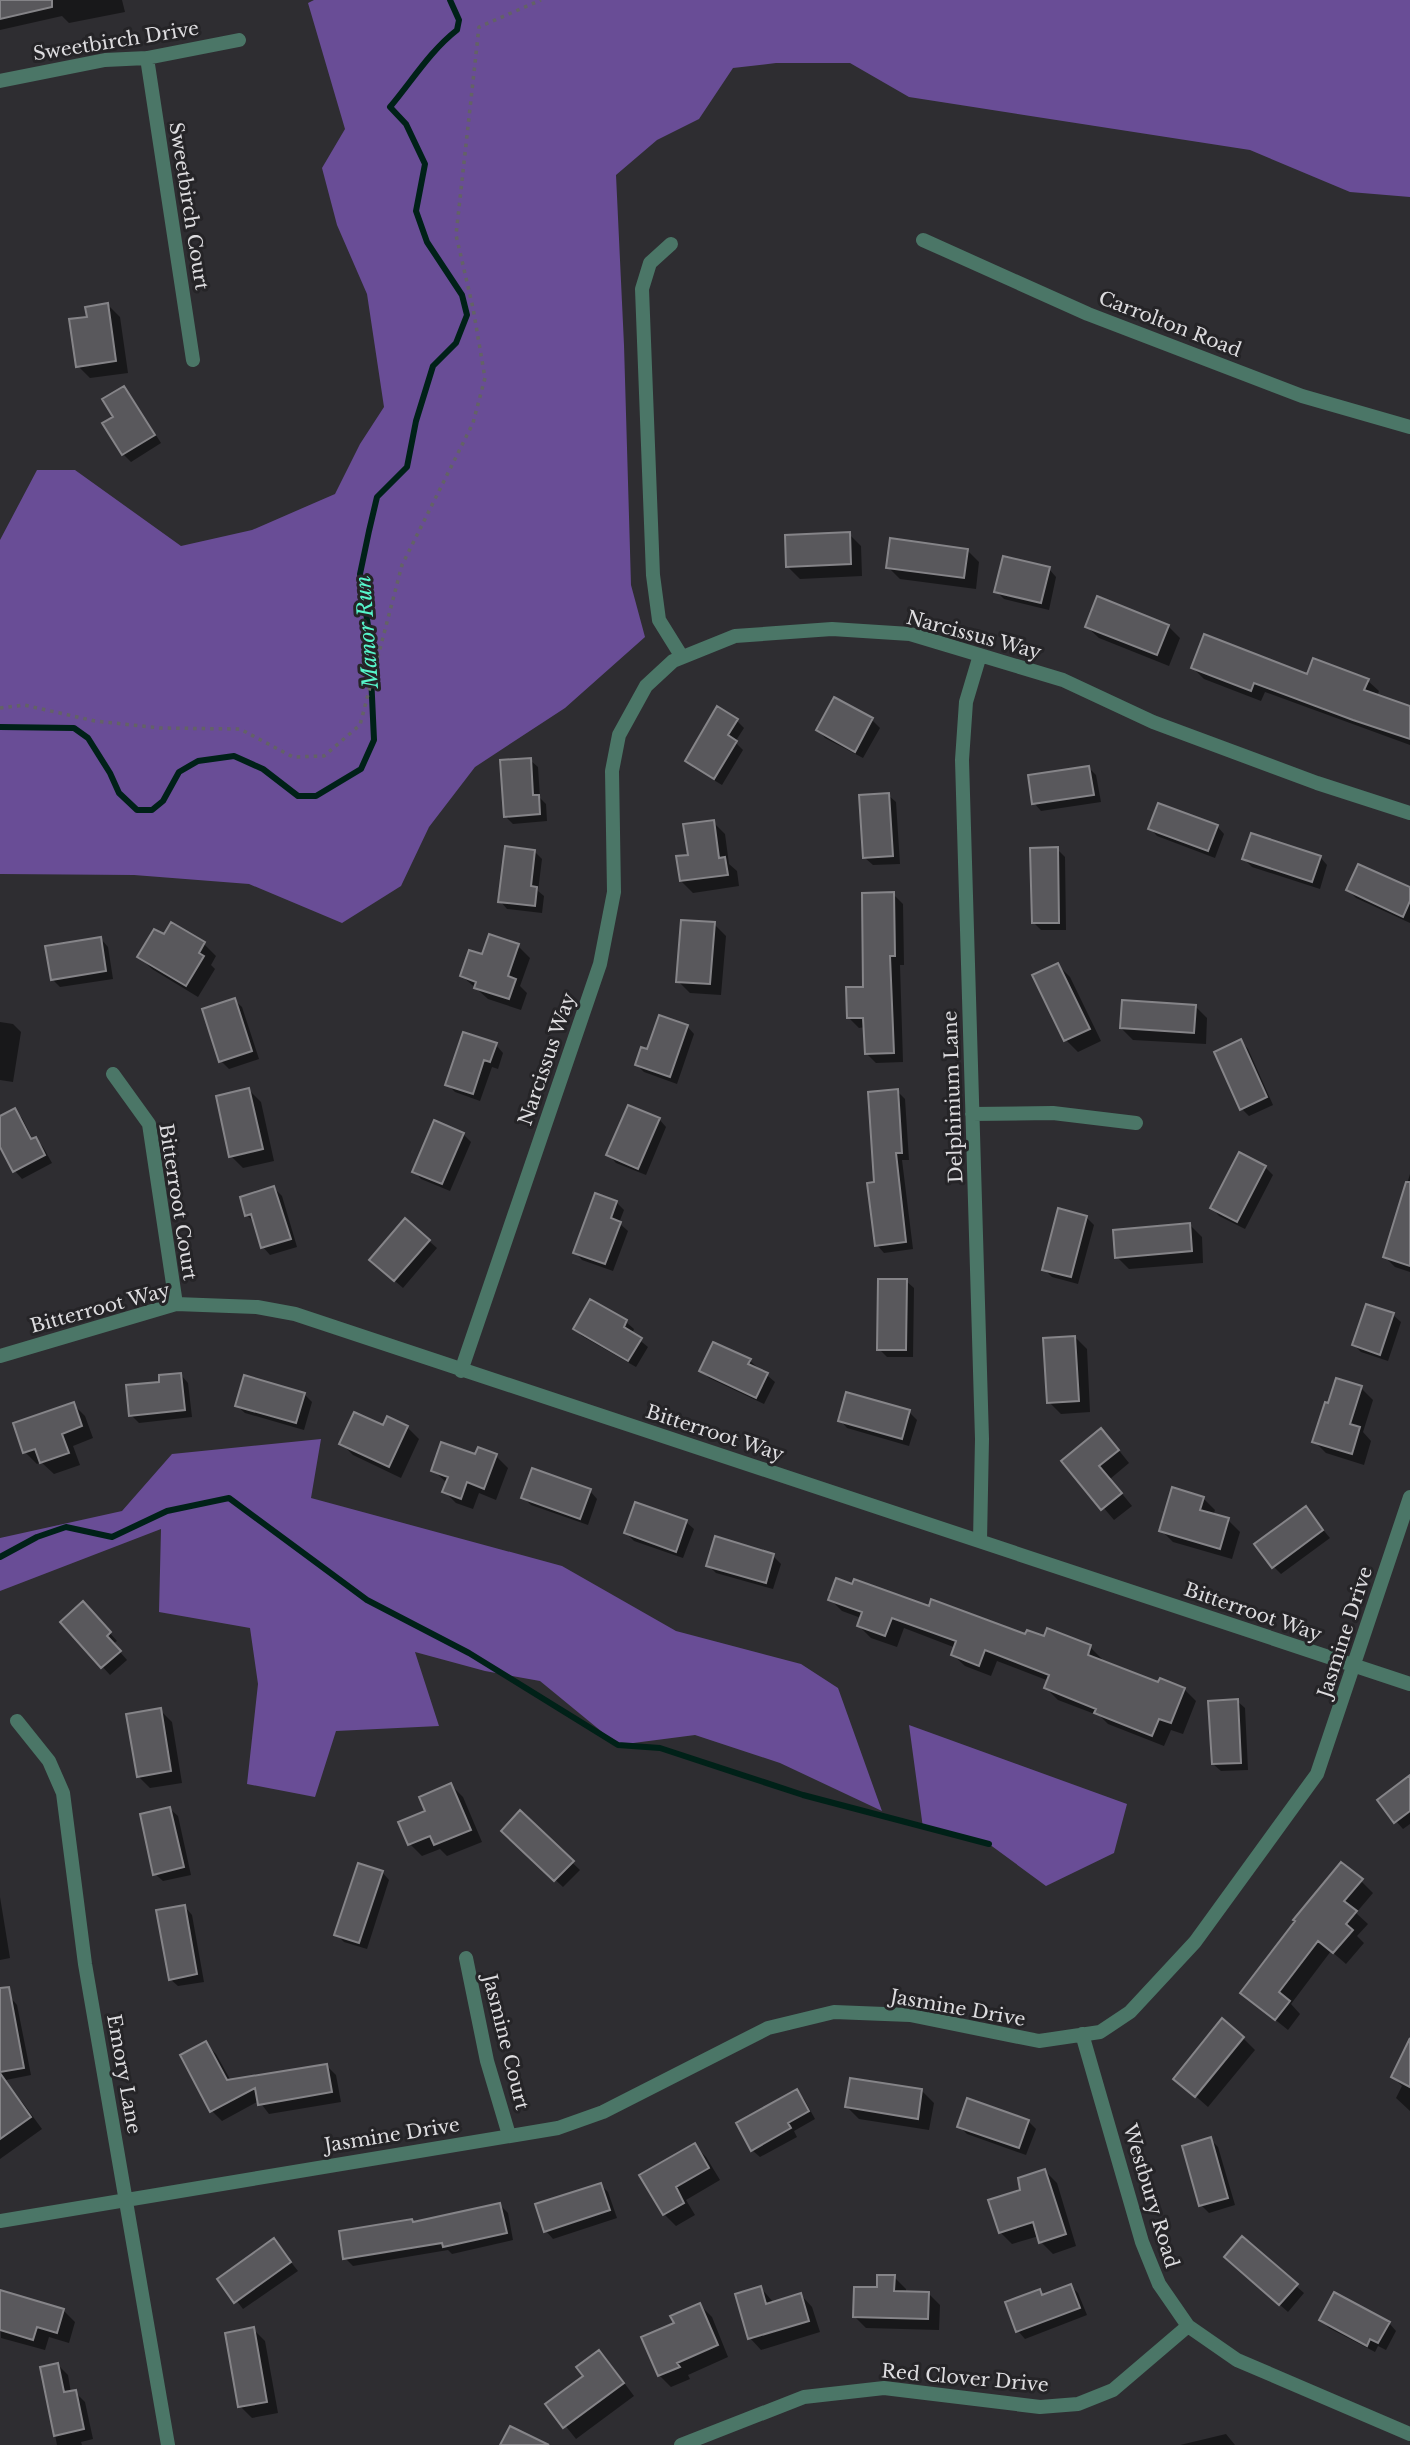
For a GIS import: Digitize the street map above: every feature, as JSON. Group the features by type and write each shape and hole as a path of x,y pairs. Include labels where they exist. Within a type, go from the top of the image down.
{"street":[{"name":"Sweetbirch Drive","path":"0,81 106,60 147,58 239,40"},
{"name":"Sweetbirch Court","path":"147,58 193,360"},
{"name":"Carrolton Road","path":"923,240 1088,314 1302,396 1410,427"},
{"path":"671,244 650,263 642,289 653,575 659,620 682,657"},
{"name":"Narcissus Way","path":"461,1371 600,964 614,892 612,771 619,735 646,686 673,661 735,636 832,629 910,634 1063,680 1153,722 1317,783 1410,813"},
{"name":"Delphinium Lane","path":"980,655 966,702 962,760 982,1439 980,1541"},
{"name":"Bitterroot Court","path":"113,1074 149,1124 176,1304"},
{"path":"972,1114 1053,1113 1136,1123"},
{"name":"Bitterroot Way","path":"0,1356 176,1304 257,1307 295,1314 1410,1684"},
{"name":"Jasmine Drive","path":"0,2221 558,2128 603,2112 768,2028 834,2012 910,2015 1040,2041 1100,2032 1130,2012 1195,1942 1317,1774 1410,1497"},
{"name":"Emory Lane","path":"18,1721 49,1761 63,1793 85,1964 168,2445"},
{"name":"Jasmine Court","path":"466,1958 487,2062 509,2135"},
{"name":"Westbury Road","path":"1082,2034 1142,2242 1159,2284 1188,2326 1237,2360 1410,2434"},
{"name":"Red Clover Drive","path":"681,2445 804,2397 870,2389 884,2388 1040,2407 1078,2403 1113,2390 1188,2326"}],"path":[{"path":"0,708 24,705 95,721 160,728 240,729 293,757 324,756 360,725 402,565 473,424 485,377 456,235 479,27 541,0"}],"shaded area":[{"path":"314,0 1410,0 1410,197 1350,192 1250,150 909,97 850,63 776,63 733,68 699,119 657,140 616,175 631,585 645,637 565,708 475,767 429,827 401,886 342,923 249,884 134,875 0,874 0,540 37,470 75,470 181,546 252,530 335,494 360,444 384,407 367,294 337,225 322,168 345,129 308,3"},
{"path":"321,1439 311,1498 562,1566 676,1631 801,1664 838,1688 882,1811 780,1763 695,1735 618,1745 540,1681 485,1671 415,1652 439,1726 336,1731 315,1797 247,1784 258,1684 250,1628 159,1612 161,1529 0,1591 0,1538 122,1511 172,1454"},
{"path":"909,1725 1127,1804 1114,1853 1046,1886 989,1844 923,1828"}],"building":[{"path":"0,0 52,0 52,7 0,19"},
{"path":"108,303 116,361 76,367 69,319 87,317 85,307"},
{"path":"124,386 155,435 122,455 102,423 113,417 102,399"},
{"path":"850,532 851,564 786,567 785,535"},
{"path":"890,538 968,549 964,578 886,568"},
{"path":"1003,556 1050,567 1041,603 994,592"},
{"path":"1097,596 1169,625 1157,655 1085,627"},
{"path":"1204,634 1307,674 1313,658 1369,679 1364,690 1410,706 1410,739 1254,683 1251,691 1191,668"},
{"path":"834,697 873,718 855,752 816,730"},
{"path":"717,706 738,719 728,735 737,741 714,779 685,761"},
{"path":"531,758 533,795 539,795 540,814 504,817 500,760"},
{"path":"1089,766 1094,795 1032,804 1028,775"},
{"path":"889,793 893,856 863,858 859,795"},
{"path":"1158,803 1218,825 1208,851 1148,829"},
{"path":"714,820 719,858 725,857 728,875 680,881 676,856 688,855 683,824"},
{"path":"1251,833 1321,856 1312,882 1242,859"},
{"path":"505,846 535,850 531,886 537,887 535,906 498,902"},
{"path":"1058,847 1059,923 1032,923 1030,848"},
{"path":"1358,864 1410,887 1410,901 1403,917 1346,890"},
{"path":"894,892 895,956 890,956 894,1053 865,1054 863,1018 847,1018 846,987 863,987 862,893"},
{"path":"681,920 715,922 710,984 676,982"},
{"path":"171,922 205,942 199,953 204,956 186,986 137,957 154,929 164,934"},
{"path":"489,934 519,944 508,976 516,979 509,999 474,988 476,982 460,976 469,950 482,954"},
{"path":"101,937 106,971 51,980 45,946"},
{"path":"1058,963 1090,1029 1064,1041 1032,975"},
{"path":"235,998 252,1051 219,1062 202,1009"},
{"path":"1122,1000 1196,1005 1194,1033 1120,1028"},
{"path":"659,1015 688,1025 670,1077 635,1065 641,1047 647,1049"},
{"path":"463,1032 497,1043 490,1062 484,1060 473,1094 445,1085"},
{"path":"1241,1039 1267,1097 1240,1110 1214,1052"},
{"path":"249,1088 263,1149 229,1157 216,1096"},
{"path":"898,1089 902,1153 896,1153 906,1242 875,1246 867,1183 874,1182 868,1092"},
{"path":"628,1105 660,1118 638,1169 606,1155"},
{"path":"15,1108 31,1139 36,1137 45,1155 13,1172 0,1147 0,1116"},
{"path":"434,1120 464,1133 442,1184 412,1172"},
{"path":"1239,1152 1266,1166 1237,1222 1210,1208"},
{"path":"1406,1182 1410,1182 1410,1266 1383,1257"},
{"path":"274,1186 291,1239 261,1248 251,1214 245,1216 240,1197"},
{"path":"595,1193 617,1201 611,1218 621,1222 605,1264 573,1253"},
{"path":"1058,1208 1087,1216 1071,1277 1042,1270"},
{"path":"405,1218 430,1240 394,1281 369,1260"},
{"path":"1190,1223 1192,1251 1115,1258 1113,1230"},
{"path":"878,1279 907,1279 906,1350 877,1350"},
{"path":"590,1299 627,1320 624,1327 642,1338 628,1361 573,1329"},
{"path":"1366,1304 1394,1313 1380,1355 1352,1345"},
{"path":"1075,1336 1079,1401 1047,1403 1043,1338"},
{"path":"713,1342 751,1359 748,1364 768,1373 756,1398 699,1371"},
{"path":"181,1373 185,1410 129,1416 126,1385 159,1382 159,1375"},
{"path":"244,1375 305,1393 296,1423 235,1406"},
{"path":"1336,1378 1362,1386 1350,1424 1360,1427 1352,1454 1312,1442"},
{"path":"846,1392 910,1410 902,1439 838,1421"},
{"path":"74,1402 82,1426 62,1434 69,1453 40,1463 35,1449 23,1453 13,1423"},
{"path":"354,1412 383,1425 387,1416 408,1426 389,1467 339,1444"},
{"path":"1101,1428 1119,1450 1099,1466 1122,1493 1101,1510 1061,1461"},
{"path":"441,1442 475,1454 478,1447 497,1454 484,1489 467,1482 461,1499 442,1492 448,1477 431,1471"},
{"path":"532,1468 591,1489 580,1519 521,1498"},
{"path":"1172,1487 1204,1497 1200,1510 1229,1518 1220,1549 1159,1531"},
{"path":"635,1502 687,1520 676,1552 624,1533"},
{"path":"1306,1506 1323,1530 1272,1568 1254,1544"},
{"path":"715,1536 774,1554 766,1583 706,1566"},
{"path":"836,1578 852,1584 854,1579 929,1606 931,1599 1025,1634 1027,1630 1044,1636 1047,1628 1091,1645 1088,1655 1158,1682 1160,1678 1185,1688 1171,1723 1159,1719 1152,1736 1094,1713 1096,1709 1044,1688 1049,1675 985,1650 979,1666 951,1655 956,1641 892,1618 885,1636 857,1626 862,1612 828,1600"},
{"path":"83,1601 111,1632 107,1636 121,1651 101,1668 60,1622"},
{"path":"1238,1699 1241,1763 1212,1764 1208,1701"},
{"path":"161,1708 171,1771 137,1777 126,1714"},
{"path":"1410,1775 1410,1811 1394,1823 1377,1800"},
{"path":"451,1783 471,1830 434,1845 430,1836 408,1845 398,1822 425,1811 419,1797"},
{"path":"170,1807 184,1867 153,1875 140,1814"},
{"path":"520,1810 574,1861 554,1881 501,1831"},
{"path":"1341,1862 1363,1879 1344,1901 1357,1911 1346,1924 1353,1930 1333,1953 1318,1941 1279,1992 1290,2001 1275,2020 1240,1993 1295,1921 1293,1920"},
{"path":"358,1863 383,1871 359,1943 334,1935"},
{"path":"185,1905 197,1974 169,1980 156,1910"},
{"path":"9,1987 24,2068 0,2072 0,1988"},
{"path":"1222,2018 1244,2037 1195,2097 1173,2079"},
{"path":"1410,2038 1410,2087 1391,2077"},
{"path":"206,2041 227,2080 327,2064 332,2092 258,2105 255,2088 210,2112 180,2055"},
{"path":"0,2073 31,2117 0,2139"},
{"path":"850,2078 922,2089 918,2119 845,2107"},
{"path":"797,2089 809,2111 788,2123 791,2128 751,2151 736,2123"},
{"path":"967,2098 1029,2120 1019,2148 957,2127"},
{"path":"1211,2137 1228,2198 1199,2206 1182,2146"},
{"path":"695,2143 709,2168 676,2187 684,2203 663,2215 639,2175"},
{"path":"1045,2169 1066,2234 1039,2243 1033,2222 999,2233 988,2200 1020,2190 1018,2178"},
{"path":"601,2183 610,2210 544,2232 535,2204"},
{"path":"500,2203 507,2233 443,2247 442,2243 343,2259 339,2231 412,2219 413,2222"},
{"path":"1242,2236 1298,2284 1279,2305 1224,2257"},
{"path":"274,2238 291,2262 234,2303 217,2279"},
{"path":"877,2275 895,2275 894,2291 929,2292 928,2319 853,2317 854,2287 877,2287"},
{"path":"1071,2284 1080,2308 1016,2332 1005,2302 1040,2289 1042,2295"},
{"path":"761,2286 766,2304 801,2293 809,2321 748,2339 735,2294"},
{"path":"0,2290 64,2309 57,2333 37,2327 33,2340 0,2330"},
{"path":"1334,2292 1390,2322 1378,2343 1370,2339 1367,2346 1319,2320"},
{"path":"700,2303 718,2345 677,2363 680,2367 658,2376 641,2337 674,2323 670,2316"},
{"path":"254,2327 267,2402 238,2407 225,2333"},
{"path":"599,2350 624,2383 563,2428 545,2404 583,2376 576,2367"},
{"path":"58,2363 64,2392 76,2390 84,2429 54,2436 40,2367"},
{"path":"510,2426 549,2445 500,2445"}],"waterway":[{"name":"Manor Run","path":"0,727 74,728 88,738 119,793 137,810 152,810 163,801 179,772 198,761 234,756 263,769 298,796 316,796 361,769 374,740 369,632 360,574 369,531 377,497 407,467 416,421 433,366 456,343 467,315 462,295 427,242 416,211 425,164 406,124 390,107 430,57 457,30 459,20 450,0"},
{"path":"0,1557 37,1537 66,1527 112,1537 167,1511 229,1498 367,1600 469,1653 618,1745 660,1748 803,1795 989,1844"}]}
